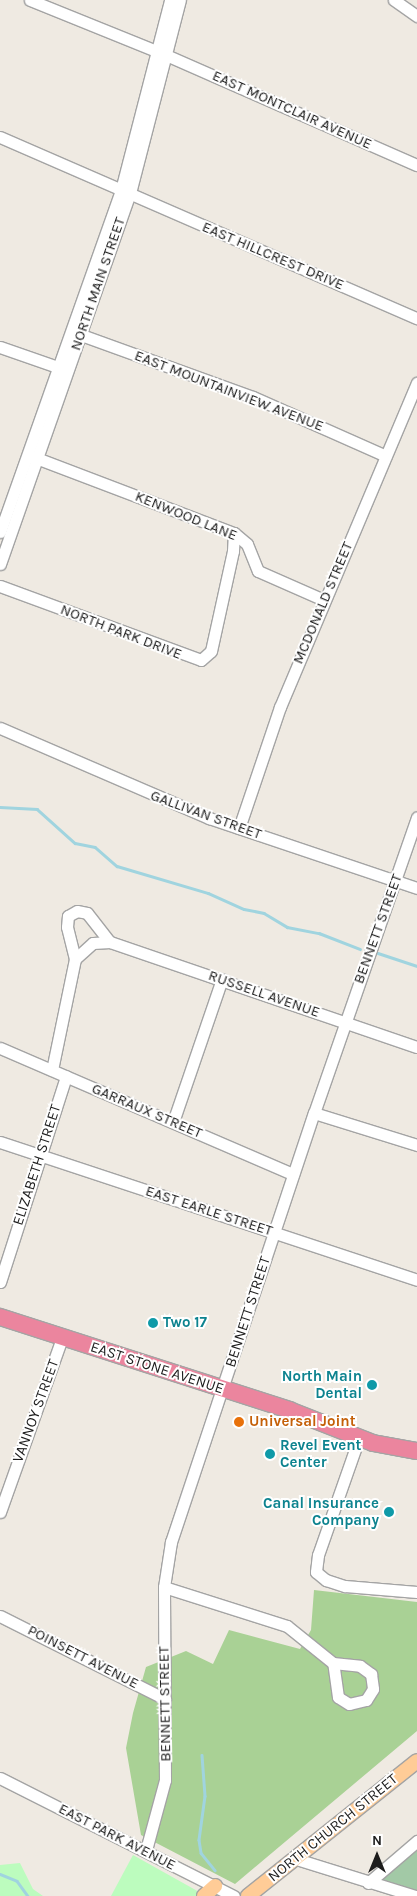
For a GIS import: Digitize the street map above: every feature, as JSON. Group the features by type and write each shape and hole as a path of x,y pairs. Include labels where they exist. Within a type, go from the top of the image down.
{"highway":[{"name":"EAST STONE AVENUE","path":"0,1317 314,1419 359,1438 417,1450"},
{"name":"EAST STONE AVENUE","path":"314,1419 366,1430 417,1450"}],"main road":[{"name":"NORTH CHURCH STREET","path":"251,1894 417,1761"},
{"path":"204,1896 215,1886"}],"street":[{"name":"EAST MONTCLAIR AVENUE","path":"30,0 161,53 417,165"},
{"name":"NORTH MAIN STREET","path":"0,532 11,501 32,457 125,192 161,53 170,0"},
{"name":"NORTH MAIN STREET","path":"161,53 180,0"},
{"path":"394,0 417,16"},
{"name":"EAST HILLCREST DRIVE","path":"0,136 417,318"},
{"name":"EAST MOUNTAINVIEW AVENUE","path":"76,333 261,400 386,456"},
{"path":"0,347 63,370"},
{"name":"MCDONALD STREET","path":"239,828 280,707 417,384"},
{"name":"KENWOOD LANE","path":"32,457 234,533 246,544 258,571 324,600"},
{"name":"NORTH MAIN STREET","path":"0,564 11,501"},
{"name":"NORTH PARK DRIVE","path":"0,586 201,660 211,651 233,551 234,533"},
{"name":"GALLIVAN STREET","path":"0,728 162,800 417,888"},
{"name":"BENNETT STREET","path":"146,1850 164,1788 164,1587 176,1526 223,1390 293,1174 417,817"},
{"path":"52,1070 74,959 66,921 72,913 82,912 94,919 110,942"},
{"path":"74,959 93,943 110,942"},
{"name":"RUSSELL AVENUE","path":"110,942 417,1046"},
{"path":"173,1122 222,979"},
{"name":"GARRAUX STREET","path":"0,1048 293,1174"},
{"name":"ELIZABETH STREET","path":"0,1282 66,1076"},
{"path":"314,1113 417,1145"},
{"name":"EAST EARLE STREET","path":"0,1142 417,1280"},
{"name":"VANNOY STREET","path":"0,1512 62,1338"},
{"path":"359,1438 318,1555 316,1572 326,1580 368,1589 417,1592"},
{"path":"164,1587 287,1626 333,1663"},
{"name":"POINSETT AVENUE","path":"0,1616 165,1699"},
{"name":"EAST PARK AVENUE","path":"0,1778 234,1896"},
{"path":"368,1883 417,1841"},
{"path":"294,1858 414,1896"}],"green space":[{"path":"314,1590 417,1602 417,1731 235,1884 141,1835 126,1748 133,1713 146,1667 186,1651 213,1664 229,1630 300,1649 311,1630"},
{"path":"417,1847 417,1893 377,1881"},
{"path":"133,1855 201,1893 198,1896 111,1896"},
{"path":"20,1863 33,1889 43,1896 0,1896 0,1865"}],"waterway":[{"path":"0,807 37,809 75,843 95,847 117,866 208,893 244,909 264,913 287,927 319,933 360,949"},
{"path":"378,953 417,966"},
{"path":"202,1755 205,1796 199,1840 201,1853 215,1870"},
{"path":"0,1874 17,1881 28,1896"}],"place":[{"name":"Two 17","path":"153,1323"},
{"name":"North Main Dental","path":"372,1385"},
{"name":"Universal Joint","path":"239,1422"},
{"name":"Revel Event Center","path":"270,1454"},
{"name":"Canal Insurance Company","path":"389,1512"}]}
